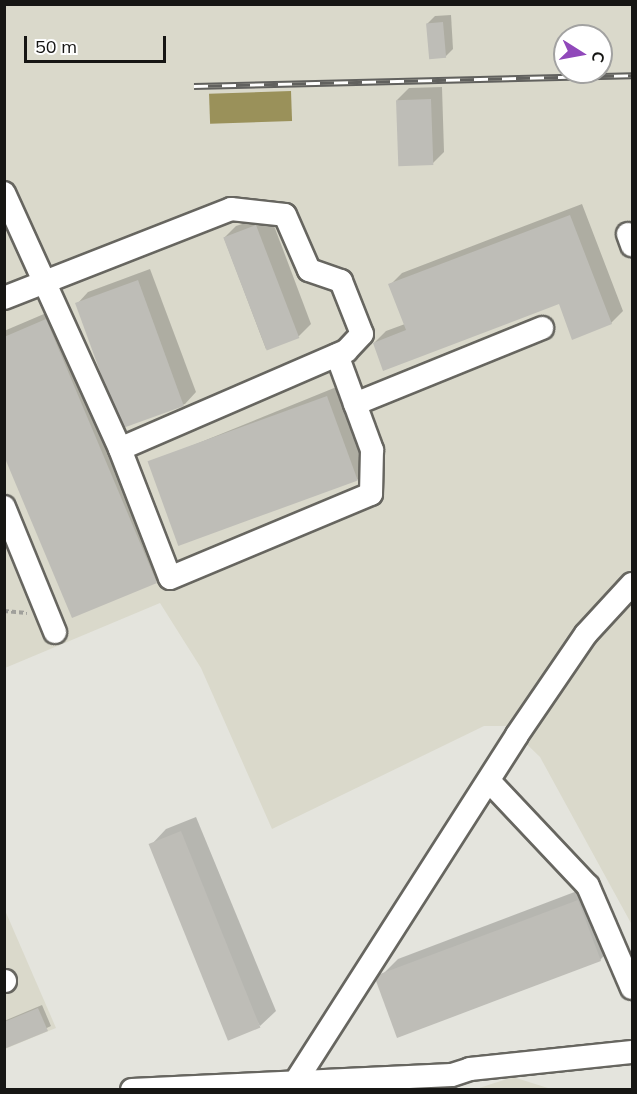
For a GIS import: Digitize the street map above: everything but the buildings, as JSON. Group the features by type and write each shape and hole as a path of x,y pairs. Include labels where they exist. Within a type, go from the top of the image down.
{"street":[{"path":"4,193 120,449 170,578 371,494 372,450 337,355"},
{"path":"4,298 231,209 285,215 309,270 341,281 362,334 337,355 120,449"},
{"path":"355,404 542,328"},
{"path":"4,507 55,632"},
{"path":"294,1084 586,634 633,584"},
{"path":"489,781 588,886 633,988"},
{"path":"132,1089 294,1084 452,1075 470,1068 633,1052"}],"shaded area":[{"path":"5,5 632,5 632,925 540,757 508,726 484,726 272,829 201,668 160,603 5,668"},
{"path":"291,91 292,121 210,124 209,94"},
{"path":"4,908 56,1028 5,1049 4,1049"},
{"path":"513,1077 551,1089 476,1089"}],"railway":[{"path":"194,86 632,75"}]}
